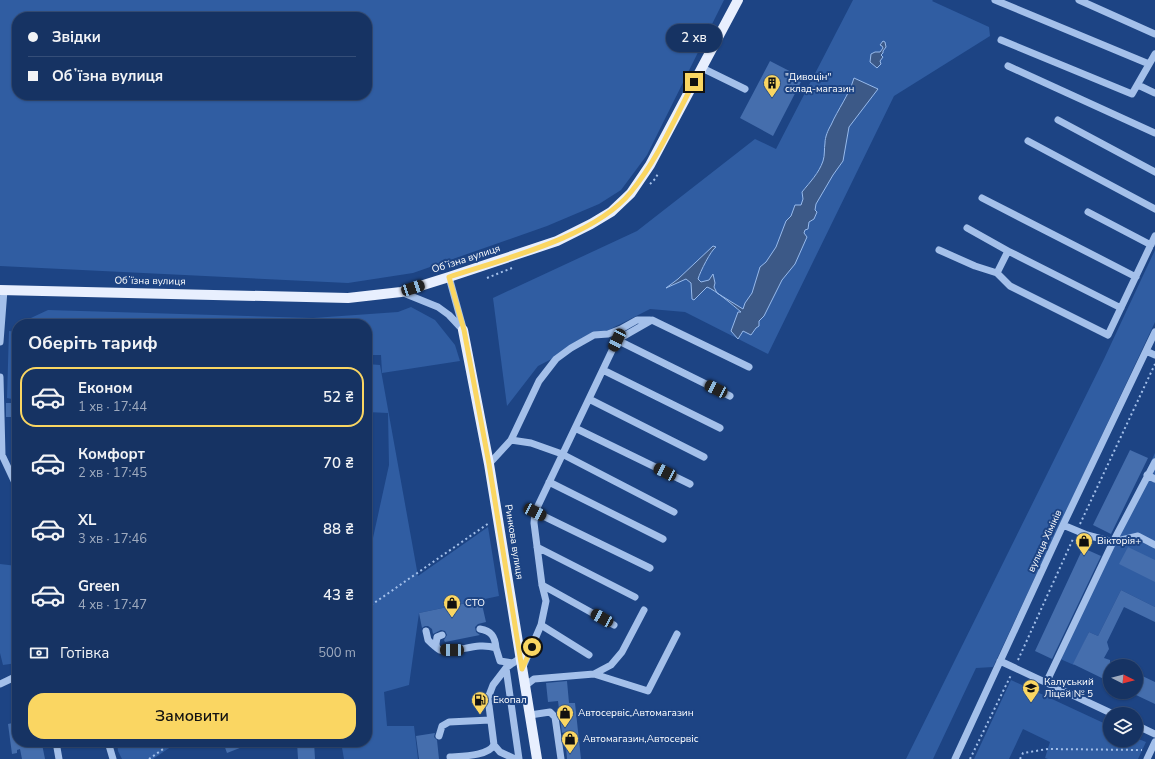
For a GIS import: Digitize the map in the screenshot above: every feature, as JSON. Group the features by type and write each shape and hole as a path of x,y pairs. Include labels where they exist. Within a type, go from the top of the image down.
{"main road":[{"name":"Обʼїзна вулиця","path":"2,290 348,298 401,292 557,241 611,212 631,193 650,165 738,0"},
{"name":"Ринкова вулиця","path":"464,330 498,517 517,660 522,669 537,759"}],"street":[{"path":"995,0 1149,64"},
{"path":"1079,0 1155,34"},
{"path":"1001,40 1132,94 1154,56"},
{"path":"1008,66 1155,133"},
{"path":"702,68 746,89"},
{"path":"1138,85 1155,93"},
{"path":"1058,120 1155,172"},
{"path":"1028,141 1155,209"},
{"path":"982,198 1136,277"},
{"path":"1088,212 1151,245"},
{"path":"967,228 1008,251 1121,308"},
{"path":"939,250 975,266 997,273 1010,286 1108,335 1155,236"},
{"path":"997,273 1008,251"},
{"name":"Ринкова вулиця","path":"449,277 464,330"},
{"path":"0,342 2,290"},
{"path":"401,292 438,307 449,315 464,330"},
{"path":"489,464 511,440 539,380 556,359 571,348 594,335 608,334 637,320 652,320 749,367"},
{"path":"522,669 541,624 546,601 542,585 534,523 535,512 617,340 652,320"},
{"name":"вулиця Хіміків","path":"955,759 1063,525 1155,332"},
{"path":"617,340 730,396"},
{"path":"1146,351 1155,355"},
{"path":"603,370 720,428"},
{"path":"0,377 2,456 12,477"},
{"path":"589,398 704,457"},
{"path":"575,428 690,484"},
{"path":"511,440 531,443 562,454 674,512"},
{"path":"1046,683 1113,542 1155,462"},
{"path":"1147,475 1155,479"},
{"path":"549,482 663,539"},
{"path":"535,512 650,568"},
{"path":"1063,525 1087,535 1113,542 1138,536 1155,545"},
{"path":"537,547 635,597"},
{"path":"542,585 614,625"},
{"path":"594,674 611,665 622,652 644,610"},
{"path":"541,624 589,655"},
{"path":"480,629 488,630 493,636 500,661 517,660"},
{"path":"426,631 428,640 440,650 452,650 479,645 488,645 496,648"},
{"path":"525,686 534,679 594,674 648,691 677,634"},
{"path":"437,648 437,637 442,635"},
{"path":"515,759 500,752 494,745 488,698 493,684 506,668 517,660"},
{"path":"1000,661 1103,709"},
{"path":"506,668 519,759"},
{"path":"0,684 12,678"},
{"path":"530,715 550,712 555,717 561,759"},
{"path":"439,736 442,726 449,722 490,720"},
{"path":"1143,728 1155,734"},
{"path":"1147,759 1155,742"},
{"path":"485,752 492,749 494,745"},
{"path":"57,747 59,759"},
{"path":"109,747 113,759"},
{"path":"450,758 485,752 500,752"}],"path":[{"path":"970,759 1014,668 1155,364"},
{"path":"372,605 498,517"},
{"path":"149,759 166,747"},
{"path":"1020,759 1023,753 1048,748 1151,750"}],"shaded area":[{"path":"0,0 724,0 647,155 621,190 599,204 547,226 413,273 348,283 0,266"},
{"path":"853,0 933,0 932,1 989,27 990,36 894,96 768,354 685,312 650,309 538,366 507,406 493,298 637,231 755,139 776,149"},
{"path":"883,41 885,42 886,47 881,55 883,57 880,61 881,64 877,68 870,62 871,54 880,52 883,48 880,45"},
{"path":"854,78 878,89 849,127 843,161 816,204 815,210 817,212 814,219 809,222 808,229 805,230 804,233 807,237 795,264 782,280 764,316 759,321 759,326 751,335 743,331 738,339 731,331 738,312 741,312 719,294 743,309 752,293 760,267 766,262 776,247 786,221 791,216 795,205 801,205 803,199 802,192 819,170 824,159 827,134"},
{"path":"713,246 716,247 711,252 698,279 701,282 709,280 713,274 715,283 714,287 717,293 707,287 694,300 692,299 691,283 686,279 666,288 678,279"},
{"path":"1155,250 1155,322 993,667 976,668 933,759 906,759 1104,359"},
{"path":"411,307 435,320 455,345 460,361 382,373 381,355 372,355 372,319 29,319 48,310 313,318 398,312"},
{"path":"9,331 12,331 12,399 7,398"},
{"path":"372,364 380,365 418,576 488,527 499,596 419,613 409,685 384,692 387,726 414,726 418,759 344,759 342,747 372,747 372,542 389,465 388,413 372,412"},
{"path":"1155,453 1155,607 1121,590 1098,636 1089,632 1074,665 1058,658"},
{"path":"0,564 12,565 12,664 3,665 0,653"},
{"name":"Калуський Ліцей № 5","path":"1011,680 1103,723 1103,747 1143,747 1143,741 1146,742 1138,759 1048,759 1045,758 1050,742 1023,729 1009,759 974,759"},
{"path":"118,747 171,747 153,759 122,759"}],"building":[{"name":"\"Дивоцін\" склад-магазин","path":"770,61 803,78 773,136 740,118"},
{"path":"6,403 12,403 12,417 6,417"},
{"path":"1130,450 1148,458 1111,534 1093,525"},
{"path":"1128,547 1155,560 1155,582 1119,564"},
{"path":"1083,548 1101,556 1052,659 1035,651"},
{"path":"1121,590 1155,607 1155,622 1124,607 1107,642 1109,649 1104,658 1107,659 1103,659 1103,679 1073,664 1089,632 1098,636"},
{"name":"СТО","path":"481,600 486,622 478,624 475,627 476,632 480,635 445,642 444,640 447,635 445,631 441,630 433,634 432,629 428,626 422,628 419,613"},
{"path":"1143,676 1155,682 1155,704 1143,698"},
{"path":"567,681 569,703 575,703 581,759 567,759 565,732 562,733 558,701 548,702 546,683"},
{"path":"12,723 12,747 43,747 45,759 22,759 20,749 17,750 17,753 12,754 8,724"},
{"path":"435,733 434,737 437,740 439,759 419,759 416,736"},
{"path":"225,747 242,747 227,753"},
{"path":"297,747 314,747 315,759 298,759"}],"place":[{"name":"\"Дивоцін\" склад-магазин","path":"772,98"},
{"name":"Вікторія+","path":"1084,556"},
{"name":"СТО","path":"452,618"},
{"name":"Калуський Ліцей № 5","path":"1031,703"},
{"name":"Екопал","path":"480,715"},
{"name":"Автосервіс,Автомагазин","path":"565,728"},
{"name":"Автомагазин,Автосервіс","path":"570,754"}],"route":[{"path":"532,647 522,669 489,464 464,330 449,277 557,241 611,212 631,193 650,165 694,82"}]}
